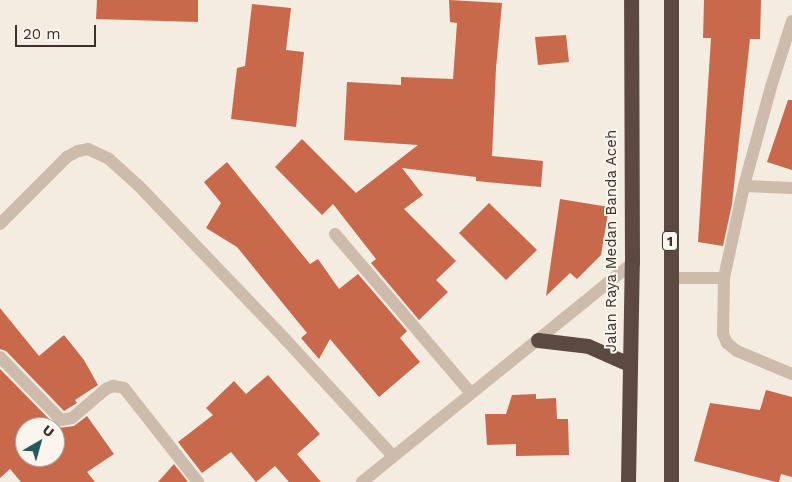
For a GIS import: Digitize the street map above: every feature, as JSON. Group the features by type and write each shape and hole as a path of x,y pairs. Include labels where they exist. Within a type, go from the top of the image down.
{"highway":[{"name":"Jalan Raya Medan Banda Aceh","path":"628,482 632,263 631,0"},
{"name":"1","path":"670,482 672,325 670,278 671,0"},
{"path":"538,340 588,346 629,364"}],"street":[{"path":"792,21 771,87 744,186 724,278 724,338 737,351 792,374"},
{"path":"0,224 67,156 88,149 109,158 138,185 285,339 392,456"},
{"path":"744,186 792,188"},
{"path":"334,234 471,393"},
{"path":"362,482 632,263"},
{"path":"670,278 724,278"},
{"path":"0,357 61,420 72,418 106,389 112,386 124,388 198,482"}],"building":[{"path":"97,0 198,0 198,22 96,19"},
{"path":"449,0 502,3 496,68 492,156 543,161 541,187 476,181 476,177 402,168 423,195 404,209 456,261 436,280 448,292 419,320 371,263 376,259 333,204 322,215 275,167 302,139 356,193 418,145 344,140 347,82 401,85 401,77 453,79 457,23 450,22"},
{"path":"704,0 761,0 760,39 750,39 732,204 723,246 698,242 711,38 703,38"},
{"path":"252,4 291,8 286,50 304,52 296,127 231,119 237,68 245,66"},
{"path":"566,35 569,62 538,65 535,37"},
{"path":"788,100 792,100 792,170 767,162"},
{"path":"227,162 310,264 318,259 339,289 358,274 407,331 400,338 420,362 379,397 330,339 319,359 301,338 307,333 237,247 206,228 221,203 204,182"},
{"path":"560,199 609,207 601,255 577,279 570,273 546,296"},
{"path":"489,203 537,250 506,280 459,233"},
{"path":"0,308 39,356 64,335 84,360 98,385 75,400 77,403 64,411 6,351 0,349"},
{"path":"0,369 47,417 15,417 15,467 65,467 65,427 74,426 87,416 114,454 87,472 95,482 21,482 10,469 0,478"},
{"path":"268,375 320,434 297,454 321,482 289,482 275,466 256,482 231,452 202,473 178,442 213,415 206,408 234,381 246,394"},
{"path":"766,390 792,397 792,477 781,474 779,482 776,482 694,461 710,403 760,410"},
{"path":"536,394 536,399 556,398 557,419 568,419 569,455 516,456 516,444 487,445 485,414 506,414 512,395"},
{"path":"174,464 188,482 158,482"}]}
